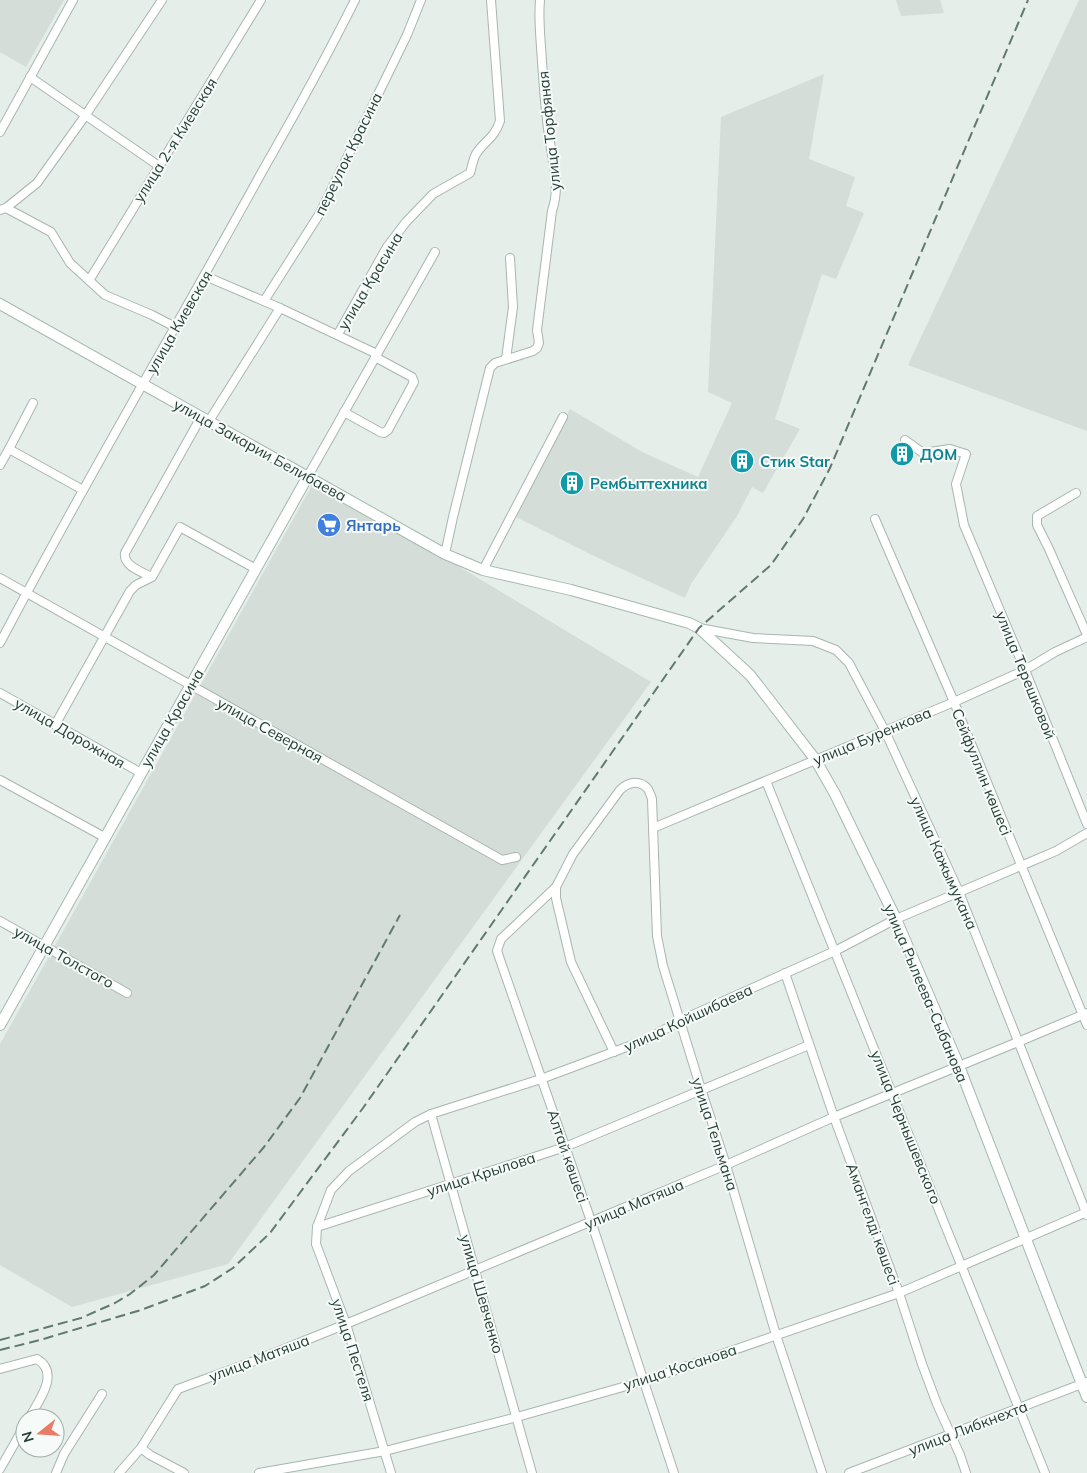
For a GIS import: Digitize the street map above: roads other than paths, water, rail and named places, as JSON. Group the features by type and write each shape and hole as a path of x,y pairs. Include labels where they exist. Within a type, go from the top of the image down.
{"street":[{"path":"0,132 73,0"},
{"path":"162,0 85,116 37,183 3,209 51,232 70,263 90,279 105,295 152,314 175,327"},
{"name":"улица 2-я Киевская","path":"90,279 261,0"},
{"name":"улица Киевская","path":"0,643 205,276 322,64 355,0"},
{"name":"переулок Красина","path":"264,301 320,213 407,35 421,0"},
{"name":"улица Красина","path":"338,334 387,246 406,222 433,194 470,174 476,155 497,129 500,121 491,0"},
{"name":"улица Торфяная","path":"445,554 490,368 495,363 537,348 539,342 537,330 552,212 556,200 555,172 545,105 540,0"},
{"path":"30,77 159,166"},
{"name":"улица Красина","path":"0,1025 435,252"},
{"path":"506,359 513,307 510,258"},
{"name":"улица Красина","path":"205,276 338,334 412,377 414,382 388,430 384,433 344,412"},
{"name":"улица Закарии Белибаева","path":"0,304 445,554 483,570 571,590 681,620 699,628"},
{"path":"151,577 127,563 124,558 125,553 205,419 280,308"},
{"path":"0,465 33,403"},
{"path":"483,570 563,417"},
{"name":"улица Терешковой","path":"905,440 923,453 950,449 966,454 956,484 964,525 1087,824"},
{"path":"9,448 84,490"},
{"path":"1076,493 1037,516 1037,525 1087,636"},
{"name":"Сейфуллин көшесі","path":"876,519 1085,1014 1087,1025"},
{"path":"55,725 130,591 136,585 151,577 180,527 256,569"},
{"name":"улица Северная","path":"0,578 502,860 516,857"},
{"name":"улица Кажымукана","path":"699,628 753,638 813,641 836,650 849,662 885,731 959,892 1087,1213"},
{"name":"улица Рылеева-Сыбанова","path":"699,628 750,675 815,760 836,794 896,919 959,1066 1025,1239 1084,1383 1087,1397"},
{"name":"улица Буренкова","path":"653,828 954,702 1025,670 1087,636"},
{"name":"улица Дорожная","path":"0,693 141,773"},
{"path":"0,780 106,838"},
{"name":"улица Чернышевского","path":"766,781 1045,1473"},
{"name":"Алтай көшесі","path":"647,788 638,782 626,784 620,790 573,854 556,887 502,939 497,951 591,1222 674,1473"},
{"name":"улица Тельмана","path":"647,788 652,799 657,936 663,966 726,1165 776,1335 822,1473"},
{"name":"улица Койшибаева","path":"316,1227 331,1190 350,1171 415,1122 431,1114 541,1079 648,1039 679,1021 835,951 896,919 1056,851 1087,833"},
{"path":"556,887 556,898 571,962 614,1052"},
{"name":"улица Толстого","path":"0,921 128,993"},
{"name":"Амангелді көшесі","path":"785,973 834,1117 899,1293 925,1372 966,1473"},
{"name":"улица Матяша","path":"141,1448 178,1389 346,1324 726,1165 834,1117 1085,1014"},
{"name":"улица Крылова","path":"316,1227 565,1147 809,1045"},
{"name":"улица Шевченко","path":"431,1114 452,1183 532,1473"},
{"name":"улица Косанова","path":"259,1473 385,1451 644,1381 899,1293 1087,1213"},
{"name":"улица Пестеля","path":"316,1227 316,1244 346,1324 391,1473"},
{"path":"0,1369 37,1359 42,1362 46,1368 48,1379 35,1408"},
{"name":"улица Либкнехта","path":"848,1473 1084,1383"},
{"path":"56,1473 64,1454 102,1394"},
{"path":"0,1469 15,1443"},
{"path":"119,1473 141,1448 150,1455 184,1473"}],"railway":[{"path":"0,1350 141,1310 205,1286 233,1268 270,1233 363,1108 699,628 771,565 803,519 830,468 1028,0"},
{"path":"0,1340 81,1318 115,1303 154,1275 264,1147 300,1098 400,915"}],"place":[{"name":"ДОМ","path":"902,454"},
{"name":"Стик Star","path":"742,461"},
{"name":"Рембыттехника","path":"572,483"},
{"name":"Янтарь","path":"329,525"}]}
